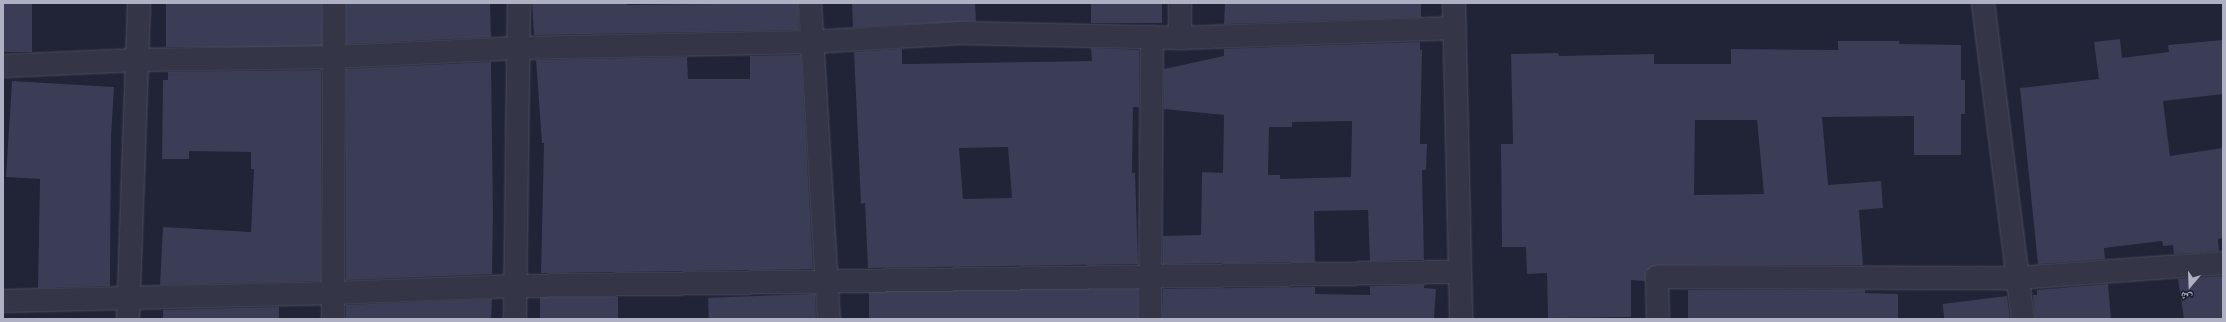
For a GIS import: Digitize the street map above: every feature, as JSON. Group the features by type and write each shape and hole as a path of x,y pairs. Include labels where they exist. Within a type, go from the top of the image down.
{"street":[{"path":"128,308 139,3"},
{"path":"333,319 334,3"},
{"path":"515,319 520,48 519,3"},
{"path":"810,3 811,42 829,319"},
{"path":"1180,3 1180,38"},
{"path":"1454,3 1461,319"},
{"path":"1983,3 2023,319"},
{"path":"3,66 138,60 334,57 520,48 811,42 962,33 1180,38 1455,28"},
{"path":"1150,319 1149,277 1152,37"},
{"path":"1658,319 1657,277 2018,278 2223,263"},
{"path":"3,301 128,308 334,293 515,286 1460,272"}],"building":[{"path":"3,3 32,3 32,52 3,52"},
{"path":"166,3 322,3 322,47 166,47"},
{"path":"346,3 490,3 491,37 346,44"},
{"path":"532,3 627,3 627,5 798,3 799,30 534,35"},
{"path":"852,3 975,3 976,21 853,27"},
{"path":"1091,3 1162,3 1162,23 1091,23"},
{"path":"1225,3 1421,3 1421,17 1224,24"},
{"path":"2120,39 2122,58 2169,52 2168,45 2223,40 2223,94 2163,101 2170,156 2223,148 2223,238 2218,239 2219,251 2174,254 2173,245 2163,246 2162,241 2104,248 2105,259 2038,264 2020,88 2099,79 2094,42"},
{"path":"1838,41 1899,41 1899,44 1961,45 1961,80 1965,80 1965,114 1961,114 1961,155 1914,155 1914,116 1822,117 1828,185 1881,181 1883,208 1859,210 1863,265 1657,265 1646,271 1645,281 1631,280 1631,317 1548,318 1547,273 1527,274 1526,247 1502,247 1501,144 1513,144 1511,54 1558,53 1559,56 1654,54 1654,64 1731,64 1731,49 1838,50","holes":["1695,120 1757,120 1764,194 1694,195"]},
{"path":"1420,42 1420,50 1422,50 1420,144 1427,144 1426,170 1422,170 1424,260 1370,261 1368,210 1314,211 1315,262 1163,264 1163,236 1201,235 1202,172 1223,173 1224,115 1164,109 1164,69 1224,56 1224,49","holes":["1352,121 1351,177 1280,179 1280,175 1268,175 1269,127 1292,127 1292,122"]},
{"path":"1091,48 1139,50 1139,107 1133,107 1132,173 1135,173 1138,264 868,268 865,203 861,204 854,52 902,49 902,64 1092,61","holes":["1008,147 1012,198 963,199 959,148"]},
{"path":"801,55 813,269 541,273 544,143 542,143 536,60 687,57 688,79 750,79 750,56"},
{"path":"491,62 493,216 492,274 346,280 346,69"},
{"path":"321,70 321,281 160,285 163,227 251,232 254,169 251,169 251,152 189,151 189,159 162,159 163,80 168,80 168,72"},
{"path":"12,81 114,87 111,136 110,286 38,288 40,179 6,177"},
{"path":"2223,276 2223,319 2184,319 2178,279"},
{"path":"2108,284 2111,319 2035,319 2033,295 2037,295 2037,290"},
{"path":"1424,285 1424,288 1436,289 1434,319 1162,319 1163,289 1315,287 1315,294 1370,295 1370,286"},
{"path":"869,289 1138,289 1138,319 869,319"},
{"path":"1688,290 1865,290 1865,293 1898,294 1898,319 1688,319"},
{"path":"815,294 816,319 709,319 708,298"},
{"path":"2007,296 2010,319 1944,319 1942,304"},
{"path":"540,297 618,297 618,319 540,319"},
{"path":"492,299 491,319 346,319 346,305"},
{"path":"279,307 279,319 163,319 163,310"}]}
